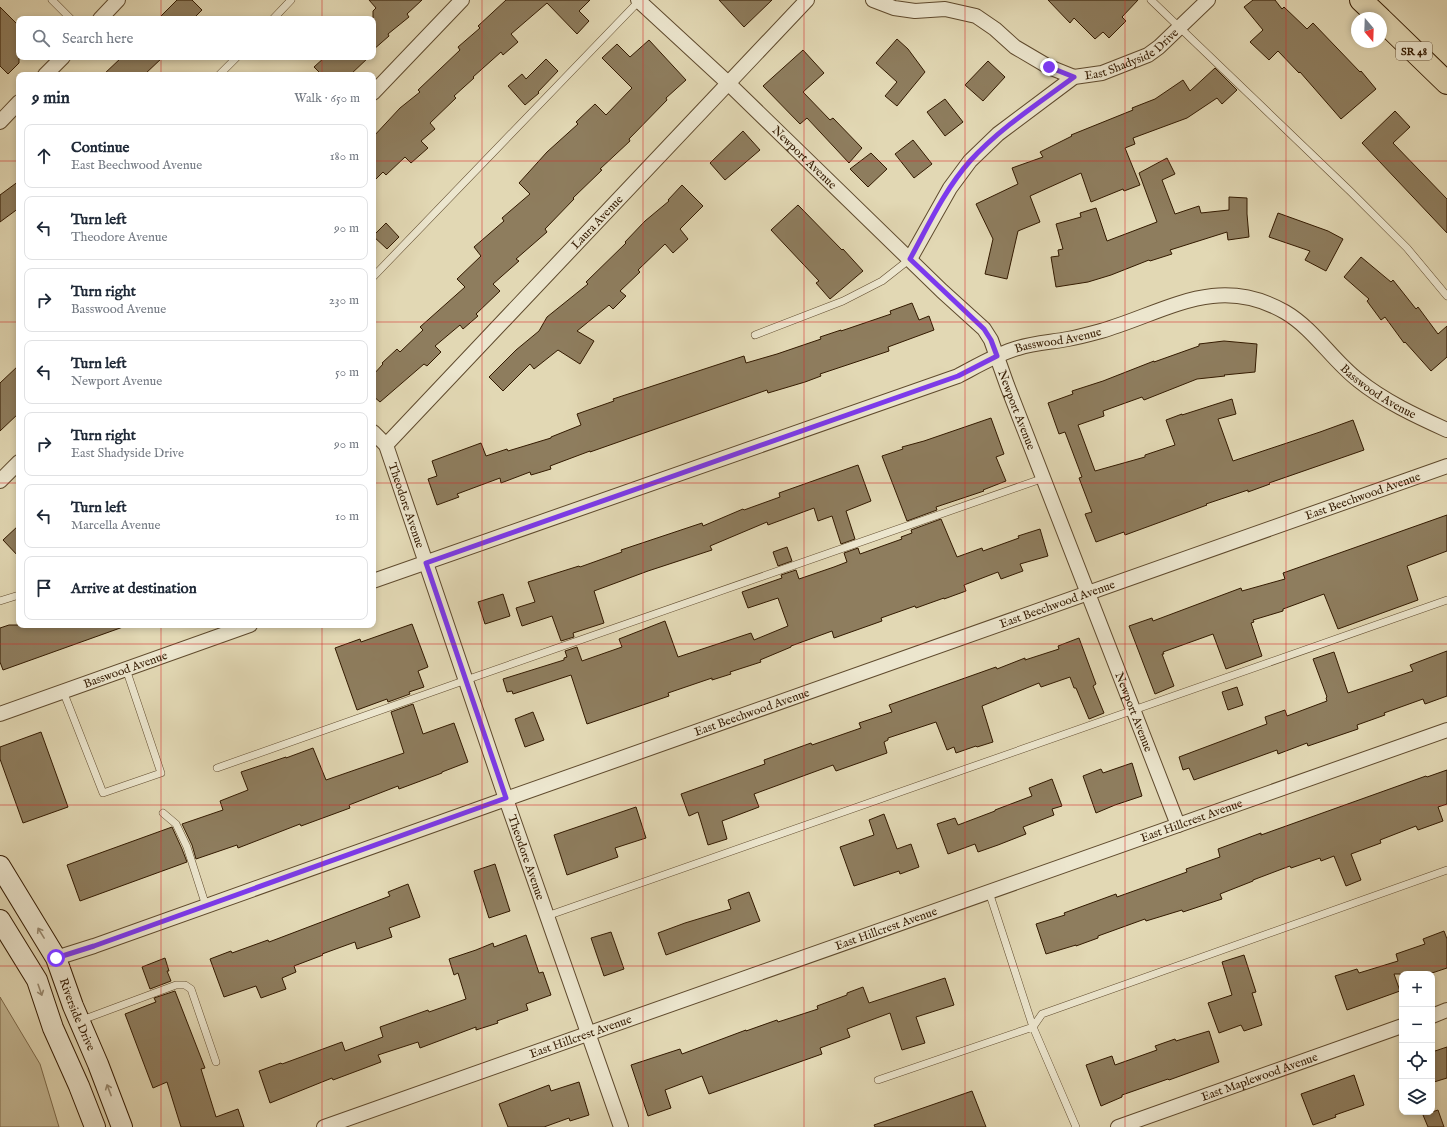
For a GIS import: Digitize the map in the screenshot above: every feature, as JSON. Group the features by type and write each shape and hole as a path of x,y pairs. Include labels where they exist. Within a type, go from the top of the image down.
{"main road":[{"name":"SR 48","path":"1361,0 1373,12"},
{"name":"SR 48","path":"1387,26 1447,83"},
{"name":"Riverside Drive","path":"0,866 56,958 73,1006 98,1064 122,1127"},
{"path":"0,920 37,980 53,1028 79,1086 95,1127"}],"street":[{"path":"103,16 118,0"},
{"path":"376,90 462,0"},
{"name":"Newport Avenue","path":"639,0 728,83 984,329 991,340 1178,825"},
{"name":"Laura Avenue","path":"386,445 807,0"},
{"path":"873,0 894,8 915,11 945,9 976,16 995,29 1015,47 1049,67 1074,77"},
{"name":"East Shadyside Drive","path":"910,259 950,188 970,161 998,134 1074,77 1102,72 1148,55 1159,48 1208,0"},
{"path":"48,72 60,60"},
{"path":"1,119 16,105"},
{"name":"Basswood Avenue","path":"376,581 958,376 997,356 1022,347 1102,330 1184,301 1204,296 1235,296 1270,304 1300,322 1357,380 1391,402 1447,430"},
{"name":"Theodore Avenue","path":"376,435 386,445 506,798 621,1127"},
{"path":"0,481 16,465"},
{"name":"East Beechwood Avenue","path":"56,958 94,946 506,798 1447,466"},
{"name":"Basswood Avenue","path":"0,714 242,628"},
{"name":"East Hillcrest Avenue","path":"324,1127 1447,730"},
{"path":"1435,1015 1447,1010"},
{"name":"East Maplewood Avenue","path":"1118,1127 1399,1027"}],"lane":[{"path":"52,0 68,16"},
{"path":"276,16 292,0"},
{"path":"376,274 639,0"},
{"path":"1151,0 1352,192 1407,248 1447,296"},
{"path":"222,72 234,60"},
{"path":"755,335 843,301 882,281 910,259"},
{"path":"217,768 1044,478"},
{"path":"0,601 16,596"},
{"path":"547,916 1447,600"},
{"path":"63,691 103,793 161,773 126,669"},
{"path":"163,814 176,824 187,847 206,906"},
{"path":"878,1080 1033,1027 1042,1014 1447,870"},
{"path":"989,892 1033,1027 1076,1127"},
{"path":"80,1021 176,985 185,985 191,989 216,1062"}],"shaded area":[{"path":"0,997 40,1064 59,1127 0,1127"}],"building":[{"path":"177,0 192,0 202,10 196,16 161,16"},
{"path":"369,0 422,0 407,14 409,17 388,34 389,36 376,47 376,16 373,16 373,11 376,8"},
{"path":"506,0 590,0 579,11 589,21 577,34 547,3 511,34 518,42 503,55 501,52 473,77 474,78 454,96 456,98 430,123 435,129 421,141 428,148 411,163 405,157 386,175 383,172 376,179 376,134 400,108 420,92 418,90 460,50 458,47 480,28 478,26"},
{"path":"719,0 772,0 744,27"},
{"path":"1048,0 1138,0 1122,17 1126,21 1109,38 1103,32 1095,39 1074,18 1070,23"},
{"path":"1253,0 1275,0 1282,9 1284,7 1307,29 1313,23 1360,72 1361,71 1376,89 1341,119 1300,72 1299,73 1278,51 1269,60 1250,42 1263,30 1244,7"},
{"path":"0,7 16,23 16,60 19,60 19,63 8,74 0,66"},
{"path":"897,39 908,49 925,72 897,106 885,96 897,82 876,63"},
{"path":"649,40 686,80 666,98 667,100 629,139 630,141 600,169 602,170 573,198 574,199 545,229 547,232 516,259 519,261 493,284 500,291 476,314 478,316 463,329 460,325 435,346 441,352 427,366 424,364 380,402 376,399 376,372 383,364 382,363 397,349 400,352 423,330 420,327 465,287 457,279 481,256 474,247 504,221 502,218 530,194 519,183 547,152 578,124 576,122 595,104 606,115 632,88 602,58 617,44 630,57"},
{"path":"803,50 824,73 803,92 830,120 833,118 862,148 849,163 807,118 800,124 763,86"},
{"path":"546,59 558,71 538,92 539,93 525,105 508,86 522,74 526,79"},
{"path":"119,60 160,60 147,72 106,72"},
{"path":"322,60 366,60 353,72 319,72 314,67"},
{"path":"988,61 1005,77 983,101 965,85"},
{"path":"1215,68 1237,90 1222,104 1217,98 1187,118 1133,138 1135,144 1125,148 1140,185 1124,191 1123,189 1091,202 1081,173 1030,196 1040,222 1018,231 1007,279 985,274 993,239 976,204 1018,184 1012,168 1043,157 1040,152 1072,136 1071,135 1133,110 1132,108 1155,99 1183,80 1190,91"},
{"path":"945,99 963,122 945,136 927,112"},
{"path":"1395,111 1410,127 1393,143 1447,199 1447,233 1362,143"},
{"path":"743,131 760,150 725,180 710,163"},
{"path":"913,140 932,164 914,178 895,154"},
{"path":"871,153 887,169 868,187 850,169"},
{"path":"1167,158 1175,174 1162,180 1175,214 1199,206 1201,213 1229,210 1229,197 1247,198 1249,237 1228,240 1227,232 1170,250 1172,254 1150,261 1149,260 1111,275 1088,282 1056,287 1051,257 1059,256 1058,250 1063,249 1056,224 1081,217 1080,213 1096,208 1107,241 1157,222 1139,173"},
{"path":"16,183 16,210 0,222 0,195"},
{"path":"682,185 703,206 680,229 688,239 673,253 665,244 638,270 640,272 620,291 626,296 613,309 609,305 577,331 594,341 580,364 558,350 534,369 530,364 503,391 489,377 516,350 539,331 547,317 588,284 586,282 626,243 625,242 645,221 669,201 668,200"},
{"path":"798,205 863,271 830,299 816,283 819,281 771,230"},
{"path":"1278,213 1328,231 1343,239 1326,271 1305,260 1310,251 1269,237"},
{"path":"386,223 399,237 387,249 376,239 376,233"},
{"path":"1361,257 1391,282 1393,280 1416,309 1418,307 1438,334 1447,326 1447,357 1431,371 1405,342 1404,343 1385,317 1381,320 1367,301 1369,299 1344,277"},
{"path":"912,303 919,320 929,316 934,330 888,347 889,351 820,374 821,376 805,382 768,393 767,390 590,451 550,466 551,469 531,475 530,472 501,483 500,478 457,494 459,497 437,505 428,479 437,476 432,461 481,443 486,456 551,438 581,425 577,414 614,401 613,399 744,356 746,363 777,354 821,339 820,337 891,314 890,311"},
{"path":"1224,341 1257,344 1255,372 1197,379 1144,400 1142,397 1103,411 1104,416 1078,425 1095,471 1145,457 1145,455 1175,445 1166,420 1232,399 1236,414 1218,419 1233,461 1353,420 1364,450 1269,483 1270,484 1248,492 1248,490 1206,504 1207,505 1125,535 1124,532 1096,542 1085,514 1092,512 1079,478 1082,477 1065,432 1059,434 1048,403 1073,394 1072,391 1199,346 1199,344"},
{"path":"16,368 16,416 0,431 0,383"},
{"path":"991,418 1004,454 996,457 1006,481 983,490 984,491 936,507 937,510 907,521 882,456 903,449 902,447"},
{"path":"858,465 871,501 846,511 855,539 841,544 832,516 818,521 814,508 768,525 767,522 710,546 712,550 594,591 604,623 573,633 574,637 561,641 552,616 522,626 516,608 535,602 528,582 579,566 580,567 622,552 621,550 702,523 703,526 743,509 744,510 780,497 779,493"},
{"path":"1447,515 1447,551 1407,566 1418,600 1338,629 1324,594 1283,609 1283,611 1253,620 1254,622 1251,623 1262,656 1226,669 1213,634 1163,652 1164,654 1162,654 1174,686 1155,694 1129,626 1152,618 1153,621 1241,588 1242,591 1285,579 1283,573"},
{"path":"941,519 957,557 982,548 983,551 1019,538 1018,536 1040,529 1048,556 1020,564 1023,571 1001,579 998,572 964,585 966,591 881,618 882,621 834,638 832,631 791,646 760,660 761,662 730,672 731,674 712,680 712,678 668,693 669,696 587,724 571,675 513,694 512,691 507,692 503,679 564,660 564,658 567,657 565,651 577,647 582,661 622,647 619,639 665,621 678,657 751,633 754,640 788,626 778,598 748,608 742,592 782,578 781,575 796,570 799,579 834,567 847,562 844,553 858,548 860,554 902,539 901,537 912,533 911,530"},
{"path":"16,528 16,554 3,540"},
{"path":"787,547 792,561 778,566 773,552"},
{"path":"503,594 510,616 485,624 478,602"},
{"path":"412,624 428,667 418,671 424,687 388,702 387,699 357,710 335,648 360,639 361,642"},
{"path":"9,625 16,625 16,628 120,628 3,670 0,662 0,628"},
{"path":"1079,638 1096,684 1093,686 1104,713 1089,719 1070,677 1041,687 1039,683 982,706 993,742 956,753 954,747 947,750 936,722 888,738 888,740 884,742 887,753 836,771 833,765 754,794 759,807 722,821 727,839 708,845 698,812 689,816 681,794 765,764 764,760 811,743 812,745 861,728 859,723 892,712 889,705 996,667 997,669 1025,658 1025,660 1059,649 1058,646"},
{"path":"1447,651 1447,696 1425,704 1423,699 1384,713 1385,715 1357,725 1358,729 1308,746 1307,743 1278,754 1277,750 1194,780 1189,768 1183,770 1179,757 1267,724 1265,717 1285,710 1287,716 1327,701 1327,697 1313,659 1334,652 1348,693 1413,671 1410,665"},
{"path":"1237,687 1243,705 1228,710 1222,692"},
{"path":"413,704 423,734 454,723 468,762 399,789 398,786 349,805 350,808 301,826 300,824 238,848 237,845 196,859 192,845 182,824 223,810 220,801 248,790 241,772 313,748 326,780 404,753 391,712"},
{"path":"533,712 544,740 525,747 515,719"},
{"path":"41,732 68,807 23,823 0,759 0,747"},
{"path":"1132,763 1142,796 1096,813 1083,776 1101,769 1103,773"},
{"path":"1447,770 1447,804 1438,807 1443,821 1418,830 1416,826 1380,840 1381,843 1351,854 1361,880 1346,886 1334,856 1321,861 1320,858 1291,868 1290,866 1253,880 1220,894 1222,899 1183,912 1182,910 1146,921 1145,919 1098,936 1098,938 1076,946 1046,954 1036,924 1065,915 1064,913 1116,894 1117,897 1187,872 1186,869 1220,857 1218,849"},
{"path":"1052,779 1062,806 1052,809 1054,815 1023,827 1026,834 998,845 978,852 975,844 948,854 937,824 955,818 958,825 995,811 1032,796 1029,788"},
{"path":"636,807 646,838 615,848 618,857 567,875 554,835"},
{"path":"884,814 897,849 911,844 919,867 900,874 899,871 854,886 840,847 874,835 869,820"},
{"path":"172,827 187,862 80,901 67,865"},
{"path":"495,864 510,911 489,918 474,871"},
{"path":"408,884 420,917 389,928 392,937 357,949 355,942 294,966 296,972 282,978 286,989 261,998 256,986 224,997 210,959 268,940 269,942 390,896 388,892"},
{"path":"749,892 760,921 666,955 658,933 731,909 728,900"},
{"path":"1444,931 1447,939 1447,968 1435,972 1399,971 1399,974 1394,974 1399,991 1347,1010 1335,976 1357,969 1359,973 1398,961 1396,954 1425,944 1423,939"},
{"path":"611,932 624,969 604,976 591,938"},
{"path":"526,935 539,973 543,972 551,995 526,1004 528,1010 497,1021 498,1023 476,1030 476,1027 420,1048 418,1042 378,1055 381,1062 333,1080 332,1078 270,1103 259,1071 342,1042 345,1051 383,1037 380,1027 428,1010 429,1012 466,999 458,973 454,975 449,959 493,943 494,947"},
{"path":"1244,955 1256,992 1252,993 1262,1025 1244,1031 1241,1025 1219,1033 1208,1003 1232,995 1222,962"},
{"path":"165,958 169,971 167,971 171,981 150,989 142,967"},
{"path":"945,978 954,1005 916,1017 925,1043 902,1050 890,1013 847,1029 850,1037 820,1048 822,1054 709,1094 702,1076 665,1090 671,1108 648,1116 631,1065 680,1049 682,1054 746,1030 777,1020 778,1022 818,1009 817,1006 847,995 847,993 863,987 869,1003"},
{"path":"175,991 205,1068 201,1069 216,1117 238,1109 244,1127 181,1127 167,1082 153,1088 125,1014 156,1002 154,998"},
{"path":"1209,1031 1219,1062 1122,1095 1122,1097 1101,1106 1086,1065 1112,1056 1115,1065 1157,1050 1155,1046 1175,1039 1176,1041"},
{"path":"1447,1047 1447,1078 1435,1082 1435,1079 1435,1051"},
{"path":"1354,1075 1364,1105 1335,1115 1336,1117 1313,1125 1301,1094"},
{"path":"579,1082 589,1115 570,1121 569,1118 544,1127 508,1127 499,1104 549,1085 551,1091"},
{"path":"972,1091 986,1127 875,1127 874,1125"},
{"path":"1438,1110 1444,1127 1428,1127 1423,1115 1435,1115 1435,1111"}],"route":[{"path":"56,958 94,946 506,798 426,563 958,376 997,356 991,340 984,329 942,291 910,259 950,188 970,161 998,134 1074,77 1049,67"}]}
